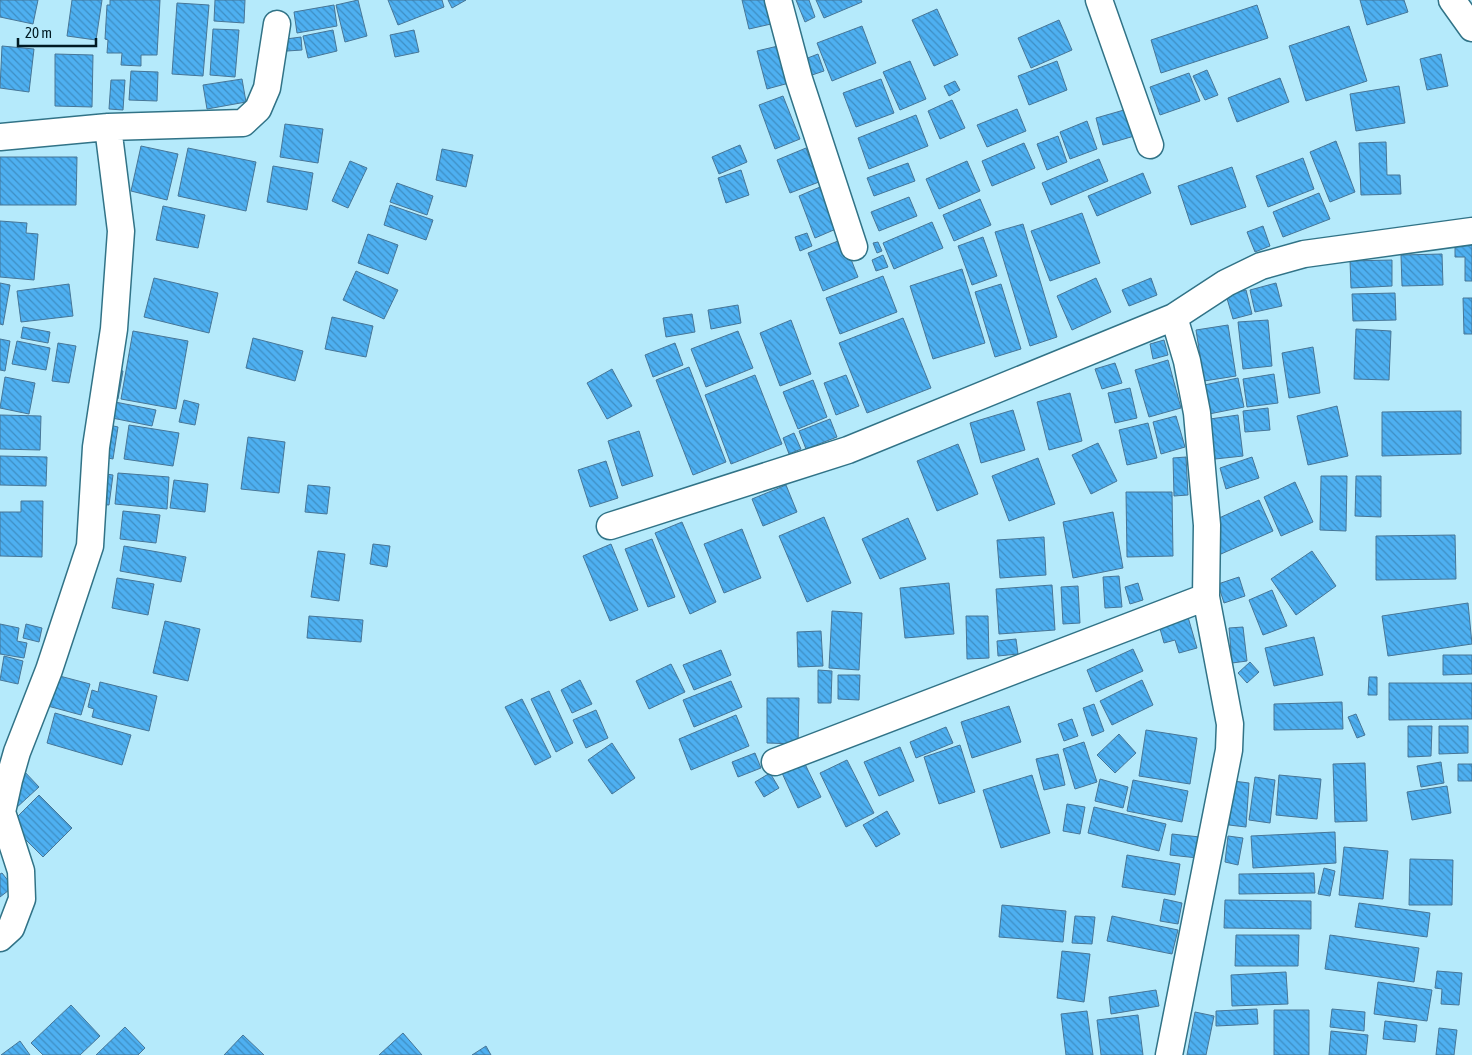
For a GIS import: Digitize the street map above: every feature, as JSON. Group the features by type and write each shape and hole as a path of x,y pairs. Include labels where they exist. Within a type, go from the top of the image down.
{"street":[{"path":"778,0 799,79 854,247"},
{"path":"1099,0 1150,145"},
{"path":"1452,0 1472,28"},
{"path":"0,137 108,127 243,124 258,109 267,88 277,24"},
{"path":"0,938 11,928 22,900 21,871 2,812 9,780 17,752 49,670 90,546 96,447 114,330 121,231 108,127"},
{"path":"610,526 848,450 1174,317 1226,283 1261,266 1304,254 1472,231"},
{"path":"1169,1055 1229,750 1230,724 1206,597 1207,525 1197,413 1187,361 1174,317"},
{"path":"775,762 1206,597"}],"building":[{"path":"0,0 38,0 33,24 0,17"},
{"path":"72,0 102,0 96,40 67,36"},
{"path":"110,0 160,0 157,55 141,55 141,66 121,65 122,53 107,53 108,40 105,39 107,5 110,5"},
{"path":"215,0 245,0 244,23 214,21"},
{"path":"358,0 367,36 345,42 336,5"},
{"path":"388,0 442,0 444,7 398,25"},
{"path":"448,0 466,0 452,8"},
{"path":"742,0 774,0 780,22 749,29"},
{"path":"796,0 809,0 815,17 805,22"},
{"path":"816,0 861,0 862,2 824,18"},
{"path":"1360,0 1404,0 1408,12 1367,25"},
{"path":"177,3 209,5 203,76 172,74"},
{"path":"334,5 337,26 297,33 294,12"},
{"path":"1257,5 1268,38 1161,73 1151,40"},
{"path":"937,9 958,55 934,66 912,20"},
{"path":"1059,20 1072,50 1031,68 1018,38"},
{"path":"862,26 876,63 832,81 817,43"},
{"path":"1349,26 1367,81 1306,101 1289,46"},
{"path":"213,29 239,30 235,77 210,75"},
{"path":"333,30 337,51 308,58 303,36"},
{"path":"414,30 419,52 395,57 390,35"},
{"path":"301,37 302,50 287,51 286,39"},
{"path":"2,46 34,49 29,92 0,88"},
{"path":"778,46 789,83 767,89 757,51"},
{"path":"55,54 93,55 92,107 55,106"},
{"path":"818,54 824,71 812,75 805,59"},
{"path":"1441,54 1448,86 1427,90 1420,59"},
{"path":"910,61 926,99 900,110 883,72"},
{"path":"1057,61 1067,90 1029,105 1018,76"},
{"path":"1207,70 1218,95 1205,100 1193,76"},
{"path":"131,71 158,72 157,101 129,100"},
{"path":"1189,73 1200,101 1160,115 1150,87"},
{"path":"1280,78 1289,102 1237,122 1228,98"},
{"path":"242,79 246,102 207,109 203,85"},
{"path":"881,79 894,113 856,127 843,93"},
{"path":"111,80 125,80 123,110 109,109"},
{"path":"955,81 960,90 949,96 944,86"},
{"path":"1399,86 1405,123 1356,131 1350,94"},
{"path":"783,96 800,139 775,149 759,105"},
{"path":"952,100 965,128 940,139 928,111"},
{"path":"1131,108 1138,135 1103,145 1096,118"},
{"path":"1017,109 1026,131 987,147 977,125"},
{"path":"916,115 928,146 869,169 858,138"},
{"path":"1087,121 1097,149 1070,159 1060,132"},
{"path":"285,124 323,129 318,163 280,157"},
{"path":"1058,136 1067,162 1047,170 1037,144"},
{"path":"1336,141 1355,192 1330,202 1310,152"},
{"path":"1386,142 1387,175 1400,175 1401,194 1361,195 1359,143"},
{"path":"1024,143 1035,168 992,186 982,161"},
{"path":"740,145 747,162 719,174 712,157"},
{"path":"141,146 178,154 167,200 131,191"},
{"path":"188,148 256,162 246,211 178,196"},
{"path":"806,148 819,182 790,193 777,160"},
{"path":"442,149 473,155 466,187 436,180"},
{"path":"0,157 77,157 76,205 0,205"},
{"path":"1303,158 1314,189 1268,207 1256,176"},
{"path":"1099,159 1108,181 1051,205 1042,183"},
{"path":"350,161 367,168 348,208 332,201"},
{"path":"967,161 980,191 939,209 926,179"},
{"path":"908,163 915,181 874,196 867,178"},
{"path":"273,166 313,173 307,210 267,202"},
{"path":"1232,167 1246,207 1191,225 1178,186"},
{"path":"741,170 749,195 726,203 718,178"},
{"path":"1143,173 1151,193 1097,216 1088,196"},
{"path":"397,183 433,196 427,215 390,202"},
{"path":"820,187 836,229 815,238 799,196"},
{"path":"1319,193 1330,219 1283,237 1273,212"},
{"path":"909,197 917,216 879,231 871,212"},
{"path":"980,199 991,225 954,241 943,215"},
{"path":"390,205 433,220 426,240 384,225"},
{"path":"163,206 205,215 198,248 156,240"},
{"path":"1082,213 1100,263 1050,281 1031,231"},
{"path":"0,221 27,223 26,233 38,234 34,280 0,277"},
{"path":"932,222 943,248 894,269 883,243"},
{"path":"1023,224 1057,337 1030,346 995,232"},
{"path":"1263,226 1270,246 1255,252 1247,232"},
{"path":"807,233 812,246 800,251 795,237"},
{"path":"368,234 398,245 388,274 358,263"},
{"path":"983,237 997,276 972,285 958,246"},
{"path":"843,239 858,277 823,291 808,253"},
{"path":"1472,239 1472,281 1465,281 1465,257 1455,257 1455,240"},
{"path":"878,242 882,251 877,253 873,243"},
{"path":"1442,254 1443,285 1402,286 1401,255"},
{"path":"883,255 888,267 876,271 872,260"},
{"path":"1392,260 1392,286 1351,288 1350,261"},
{"path":"962,269 985,343 933,359 910,286"},
{"path":"356,271 398,290 384,319 343,300"},
{"path":"883,276 897,312 840,334 826,298"},
{"path":"154,278 218,293 209,333 144,317"},
{"path":"1096,278 1111,312 1072,330 1057,296"},
{"path":"1151,278 1157,295 1129,306 1122,290"},
{"path":"0,283 10,285 3,325 0,324"},
{"path":"1276,283 1282,306 1255,312 1250,290"},
{"path":"69,284 73,316 21,322 17,291"},
{"path":"1001,284 1021,349 995,357 975,292"},
{"path":"1246,290 1252,314 1233,319 1226,295"},
{"path":"1395,293 1396,320 1353,321 1352,294"},
{"path":"1463,298 1472,298 1472,334 1464,334"},
{"path":"738,305 741,323 711,329 708,310"},
{"path":"692,314 695,332 666,337 663,318"},
{"path":"332,317 373,326 366,357 325,349"},
{"path":"903,318 931,388 867,413 839,343"},
{"path":"791,320 811,374 780,386 760,333"},
{"path":"1268,320 1272,366 1243,369 1238,322"},
{"path":"1228,325 1236,376 1204,381 1196,330"},
{"path":"23,327 50,332 48,343 21,338"},
{"path":"1356,329 1391,331 1389,380 1354,379"},
{"path":"133,331 188,341 176,409 121,399"},
{"path":"738,331 753,368 706,387 691,349"},
{"path":"253,338 303,351 295,381 246,368"},
{"path":"0,339 10,341 5,371 0,370"},
{"path":"1164,340 1168,355 1153,359 1150,344"},
{"path":"17,341 50,348 46,370 12,364"},
{"path":"58,343 76,346 69,383 52,381"},
{"path":"675,343 683,365 653,377 645,355"},
{"path":"1313,347 1320,393 1289,398 1282,353"},
{"path":"1168,360 1181,408 1149,417 1135,370"},
{"path":"1115,363 1122,383 1102,389 1095,369"},
{"path":"689,367 726,462 693,475 656,380"},
{"path":"112,369 123,371 118,399 107,397"},
{"path":"612,369 632,406 607,419 587,383"},
{"path":"1274,374 1278,403 1247,407 1243,379"},
{"path":"755,375 782,444 731,464 705,395"},
{"path":"846,375 859,406 836,415 824,383"},
{"path":"5,377 35,383 29,414 0,408"},
{"path":"1238,378 1244,407 1209,414 1204,385"},
{"path":"813,380 827,417 798,429 783,392"},
{"path":"1130,388 1137,418 1115,423 1108,393"},
{"path":"1070,393 1082,441 1049,450 1037,402"},
{"path":"184,400 199,404 195,425 179,422"},
{"path":"110,401 156,410 152,426 107,417"},
{"path":"1337,406 1348,456 1308,465 1297,416"},
{"path":"1268,408 1270,430 1245,432 1243,411"},
{"path":"1013,410 1025,450 981,463 970,423"},
{"path":"1461,411 1461,454 1382,456 1382,412"},
{"path":"0,415 41,416 40,450 0,449"},
{"path":"1238,415 1243,456 1215,459 1210,419"},
{"path":"1176,416 1185,447 1161,454 1153,422"},
{"path":"830,419 837,437 806,449 799,431"},
{"path":"1148,423 1157,458 1127,465 1119,430"},
{"path":"105,424 118,427 113,459 99,456"},
{"path":"129,425 179,433 173,466 124,459"},
{"path":"639,431 653,476 622,486 608,441"},
{"path":"794,433 801,449 789,454 783,438"},
{"path":"248,437 285,442 279,493 241,489"},
{"path":"1098,443 1117,481 1091,494 1072,455"},
{"path":"958,444 978,494 937,511 917,461"},
{"path":"0,456 47,457 46,486 0,485"},
{"path":"1186,457 1188,495 1174,496 1173,458"},
{"path":"1252,457 1259,478 1226,489 1220,468"},
{"path":"1038,458 1055,504 1009,521 992,476"},
{"path":"606,461 618,498 590,507 578,470"},
{"path":"99,473 113,475 109,505 95,504"},
{"path":"118,473 169,477 167,509 115,504"},
{"path":"1321,476 1347,476 1346,531 1320,530"},
{"path":"1356,476 1381,476 1381,517 1355,516"},
{"path":"174,480 208,484 205,512 170,508"},
{"path":"1295,482 1313,522 1281,536 1264,497"},
{"path":"308,485 330,487 327,514 305,512"},
{"path":"786,485 797,512 763,526 752,499"},
{"path":"1126,492 1172,492 1173,556 1127,557"},
{"path":"1259,500 1273,531 1221,554 1208,523"},
{"path":"21,501 43,501 42,557 0,556 0,512 21,512"},
{"path":"123,511 160,515 156,543 120,539"},
{"path":"1113,512 1123,568 1073,578 1063,522"},
{"path":"824,517 851,583 807,602 779,536"},
{"path":"908,518 926,559 880,579 862,539"},
{"path":"682,522 716,602 690,614 655,533"},
{"path":"742,529 761,578 724,593 704,544"},
{"path":"1455,535 1456,579 1376,580 1376,536"},
{"path":"1044,537 1046,575 1000,578 997,540"},
{"path":"652,539 675,597 648,607 625,549"},
{"path":"373,544 390,546 387,567 370,564"},
{"path":"611,544 638,610 610,621 583,556"},
{"path":"124,546 186,557 181,582 120,571"},
{"path":"318,551 345,554 339,601 311,597"},
{"path":"1312,551 1336,586 1296,615 1271,579"},
{"path":"1119,576 1122,607 1105,608 1103,577"},
{"path":"1239,577 1245,596 1224,603 1218,584"},
{"path":"117,578 154,584 148,615 112,608"},
{"path":"949,583 954,634 905,638 900,588"},
{"path":"1138,583 1143,600 1130,604 1125,587"},
{"path":"1052,585 1055,630 999,634 996,589"},
{"path":"1078,586 1080,623 1063,624 1061,587"},
{"path":"1272,590 1287,626 1263,635 1249,600"},
{"path":"1468,603 1472,644 1388,656 1382,616"},
{"path":"832,611 862,613 859,670 829,668"},
{"path":"309,616 363,620 361,642 307,638"},
{"path":"966,616 988,616 989,658 967,659"},
{"path":"1188,617 1197,648 1179,653 1175,640 1164,643 1159,625"},
{"path":"165,621 200,629 188,681 153,673"},
{"path":"0,624 19,628 17,641 27,643 24,658 0,654"},
{"path":"26,624 42,628 39,642 23,638"},
{"path":"1243,627 1247,661 1232,663 1229,628"},
{"path":"821,631 823,666 798,667 797,632"},
{"path":"1314,637 1323,675 1274,686 1265,648"},
{"path":"1016,639 1018,654 998,656 997,641"},
{"path":"1133,649 1143,671 1096,692 1087,670"},
{"path":"721,650 731,675 694,690 683,665"},
{"path":"1443,655 1472,655 1472,674 1443,675"},
{"path":"4,656 23,661 18,684 0,680"},
{"path":"1250,662 1259,672 1247,683 1238,673"},
{"path":"671,664 685,692 649,709 636,681"},
{"path":"818,670 832,671 831,703 818,703"},
{"path":"52,674 90,684 81,715 44,705"},
{"path":"838,675 860,675 859,700 838,699"},
{"path":"1369,677 1377,677 1377,695 1368,695"},
{"path":"580,680 592,704 572,713 561,690"},
{"path":"1142,680 1153,705 1112,725 1100,701"},
{"path":"731,681 742,707 694,727 683,700"},
{"path":"100,682 157,696 149,731 92,717 94,709 88,707 92,690 98,692"},
{"path":"1389,683 1472,683 1472,719 1389,720"},
{"path":"549,691 573,743 556,752 531,699"},
{"path":"767,698 799,698 798,744 767,743"},
{"path":"522,699 551,757 535,765 505,707"},
{"path":"1342,702 1343,729 1274,730 1274,704"},
{"path":"1094,704 1104,731 1092,736 1083,708"},
{"path":"1009,706 1021,742 972,758 961,722"},
{"path":"596,710 608,738 586,748 573,720"},
{"path":"55,713 131,735 122,765 47,743"},
{"path":"1356,714 1365,735 1357,738 1348,717"},
{"path":"736,715 749,746 691,770 679,739"},
{"path":"1072,719 1078,736 1064,741 1058,724"},
{"path":"1408,726 1432,726 1431,756 1408,757"},
{"path":"1439,726 1468,726 1468,753 1439,754"},
{"path":"946,727 953,743 916,758 910,742"},
{"path":"1146,730 1197,738 1190,784 1139,776"},
{"path":"1119,734 1136,753 1115,773 1097,755"},
{"path":"1084,742 1097,782 1075,789 1063,749"},
{"path":"612,743 635,778 612,794 588,760"},
{"path":"960,745 975,792 939,804 924,757"},
{"path":"900,747 914,781 879,796 864,762"},
{"path":"755,753 761,768 738,777 732,762"},
{"path":"1058,754 1065,785 1044,790 1036,759"},
{"path":"847,760 874,813 846,827 820,773"},
{"path":"804,762 821,797 798,808 782,773"},
{"path":"1441,762 1444,783 1421,787 1417,766"},
{"path":"1365,763 1367,821 1335,822 1333,764"},
{"path":"1458,764 1472,764 1472,781 1458,781"},
{"path":"23,770 39,787 15,809"},
{"path":"770,773 779,788 764,797 755,782"},
{"path":"1032,775 1050,833 1001,848 983,790"},
{"path":"1279,775 1321,779 1317,819 1276,815"},
{"path":"1255,777 1275,780 1270,823 1249,820"},
{"path":"1100,779 1128,787 1123,808 1095,801"},
{"path":"1133,780 1188,791 1182,822 1127,811"},
{"path":"1233,781 1249,783 1246,827 1229,825"},
{"path":"1447,786 1451,813 1412,820 1407,792"},
{"path":"39,795 72,828 43,857 10,824"},
{"path":"1067,804 1085,807 1080,834 1063,831"},
{"path":"1094,807 1166,824 1159,851 1088,833"},
{"path":"887,811 900,834 876,847 863,825"},
{"path":"1335,832 1336,863 1253,868 1251,836"},
{"path":"1172,834 1200,837 1198,858 1170,855"},
{"path":"1228,836 1243,838 1238,865 1225,862"},
{"path":"1344,847 1388,851 1383,899 1339,895"},
{"path":"1127,855 1180,864 1175,895 1122,887"},
{"path":"1410,859 1453,860 1452,905 1409,905"},
{"path":"1324,868 1335,871 1330,896 1318,894"},
{"path":"2,873 13,887 0,897 0,874"},
{"path":"1314,873 1315,893 1239,894 1239,874"},
{"path":"1164,899 1182,903 1178,924 1160,921"},
{"path":"1225,900 1311,901 1311,929 1224,928"},
{"path":"1359,903 1430,913 1427,937 1355,927"},
{"path":"1002,905 1066,911 1063,942 999,937"},
{"path":"1075,916 1095,917 1092,944 1072,943"},
{"path":"1112,916 1178,930 1172,954 1107,941"},
{"path":"1236,935 1299,935 1298,966 1235,966"},
{"path":"1330,935 1419,948 1414,982 1325,969"},
{"path":"1062,951 1090,954 1084,1002 1057,998"},
{"path":"1437,971 1462,973 1459,1005 1441,1004 1442,989 1435,988"},
{"path":"1286,972 1288,1004 1232,1006 1231,975"},
{"path":"1378,982 1432,990 1427,1021 1374,1014"},
{"path":"1156,990 1159,1006 1111,1014 1109,997"},
{"path":"71,1005 100,1036 80,1055 43,1055 31,1043"},
{"path":"1257,1009 1258,1024 1216,1026 1216,1011"},
{"path":"1332,1009 1365,1012 1364,1031 1330,1027"},
{"path":"1274,1010 1309,1010 1309,1055 1274,1055"},
{"path":"1087,1011 1093,1055 1066,1055 1061,1014"},
{"path":"1195,1012 1214,1016 1206,1055 1187,1055"},
{"path":"1138,1015 1143,1055 1101,1055 1097,1020"},
{"path":"1385,1021 1417,1025 1415,1042 1383,1039"},
{"path":"125,1027 145,1048 138,1055 96,1055"},
{"path":"1439,1028 1457,1030 1454,1055 1436,1055"},
{"path":"1331,1031 1368,1035 1366,1055 1329,1055"},
{"path":"403,1033 422,1055 379,1055"},
{"path":"243,1035 264,1055 224,1055"},
{"path":"20,1041 30,1055 1,1055"},
{"path":"486,1046 491,1055 472,1055"}]}
